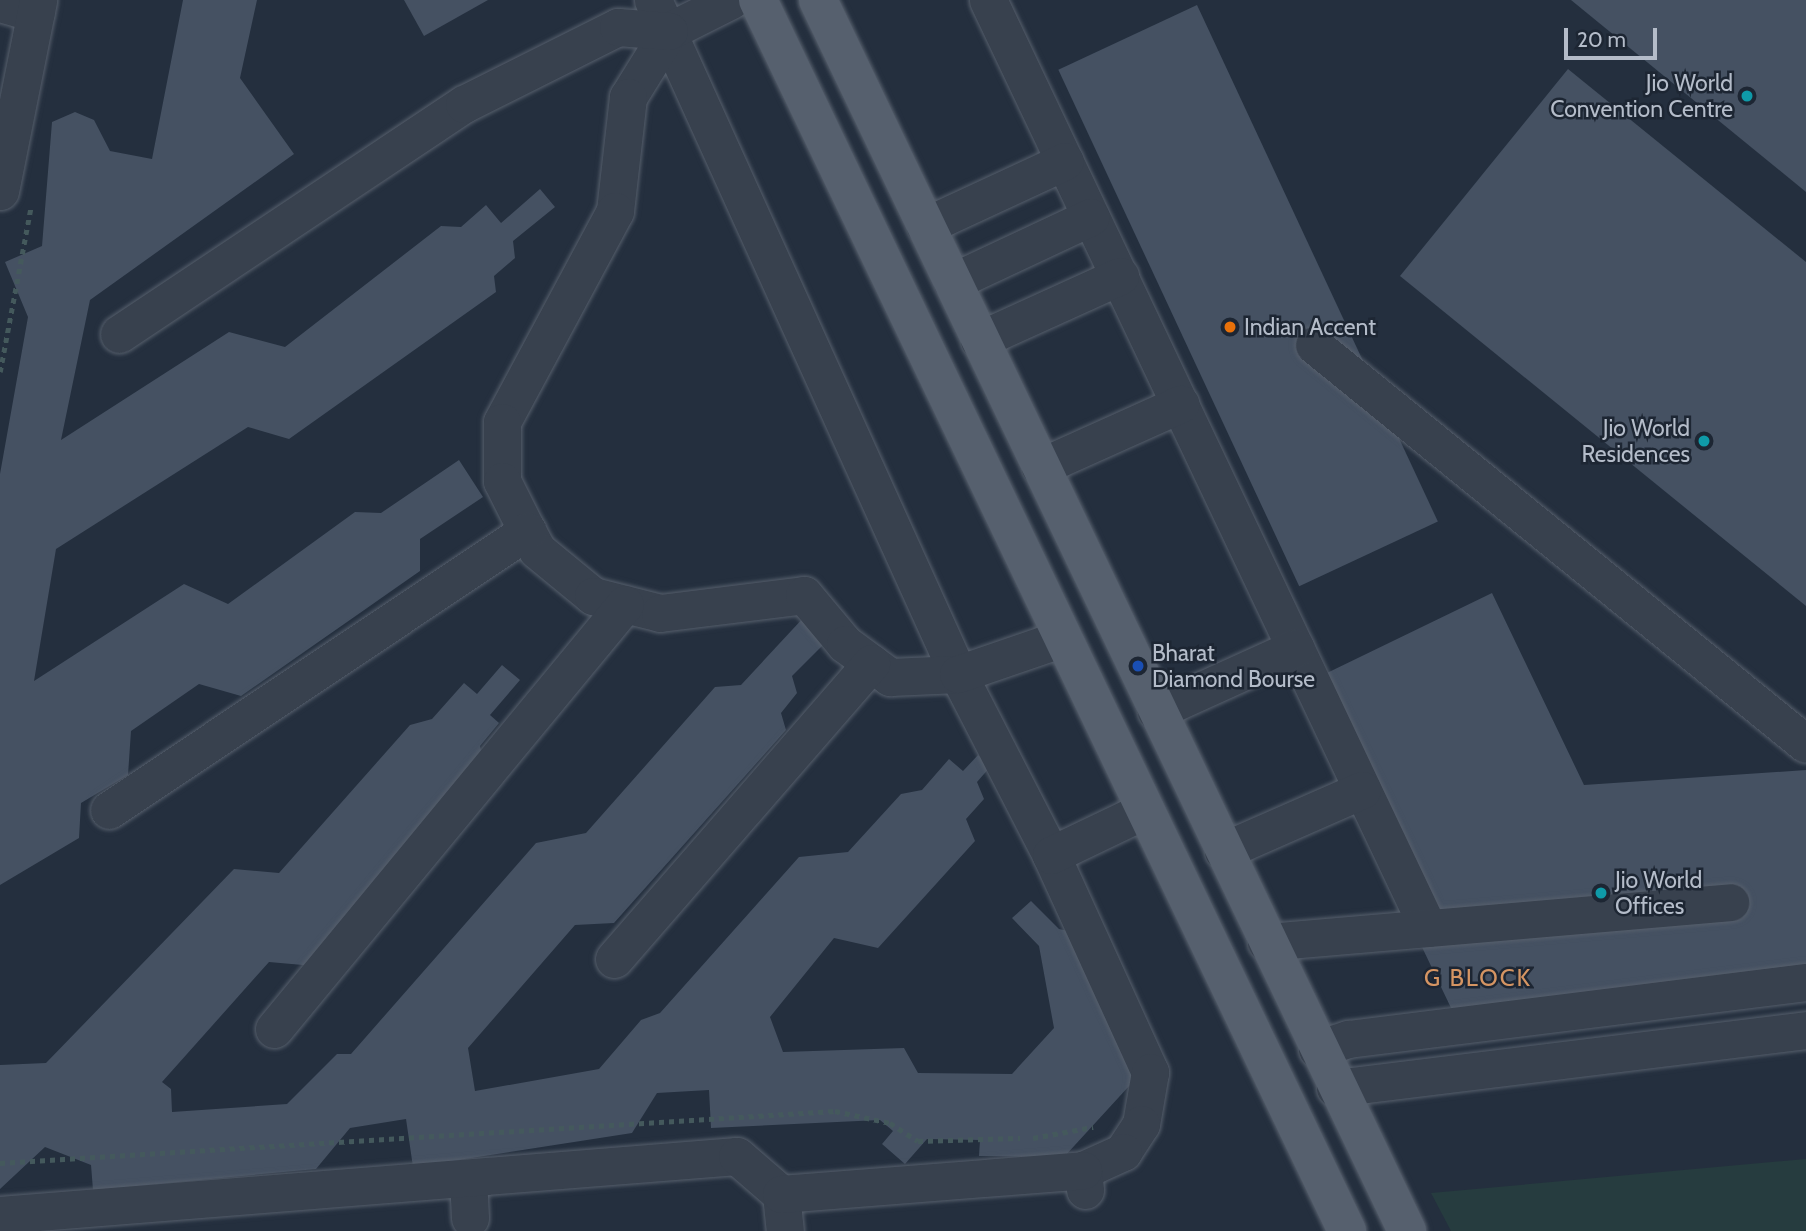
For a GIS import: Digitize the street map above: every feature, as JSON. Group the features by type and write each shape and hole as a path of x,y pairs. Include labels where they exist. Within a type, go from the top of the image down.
{"main road":[{"path":"758,0 1347,1231"},
{"path":"818,0 1335,1088 1406,1231"}],"lane":[{"path":"119,334 464,104 618,27 731,0"},
{"path":"989,0 1428,928"},
{"path":"0,3 37,6 0,191"},
{"path":"662,16 628,97 615,211 502,422 502,481 537,550 593,597 660,613 804,595 845,644 890,677 958,674 1063,638"},
{"path":"662,16 958,674 1051,855 1150,1072 1141,1124 1123,1152 1084,1180 781,1194"},
{"path":"925,226 1065,161"},
{"path":"952,282 1091,217"},
{"path":"979,340 1119,276"},
{"path":"1314,345 1806,744"},
{"path":"1040,467 1180,404"},
{"path":"109,810 527,531"},
{"path":"274,1029 625,604"},
{"path":"1156,711 1295,648"},
{"path":"614,959 871,663"},
{"path":"1223,851 1363,790"},
{"path":"1051,855 1145,810"},
{"path":"1266,942 1730,902"},
{"path":"1317,1049 1348,1039 1806,982"},
{"path":"1335,1088 1806,1030"},
{"path":"2,1220 101,1219 468,1178 737,1156 781,1194 785,1231"},
{"path":"468,1178 470,1218"}],"green space":[{"path":"1806,1159 1806,1231 1451,1231 1431,1193"}],"building":[{"path":"183,0 257,0 240,78 294,154 90,300 61,440 229,332 285,347 441,226 461,227 486,205 501,223 540,189 555,207 513,241 515,258 494,276 496,292 289,439 248,427 56,549 34,681 184,584 228,604 355,512 381,513 459,460 483,497 420,539 420,571 241,696 199,684 131,731 128,775 81,803 79,838 0,885 0,474 28,317 5,262 42,246 52,122 75,112 94,120 110,151 152,159"},
{"path":"404,0 488,0 424,36"},
{"name":"Jio World Convention Centre","path":"1571,0 1806,0 1806,192"},
{"path":"1197,5 1438,522 1299,586 1058,70"},
{"name":"Jio World Residences","path":"1568,69 1806,262 1806,606 1400,276"},
{"name":"Jio World Offices","path":"1492,593 1584,785 1806,770 1806,1000 1462,1031 1298,687"},
{"path":"805,616 829,639 792,676 797,693 781,713 786,730 614,923 575,925 468,1048 475,1091 599,1069 641,1020 660,1013 799,857 848,852 901,794 922,790 949,759 963,771 978,755 991,766 977,782 984,799 966,819 975,841 878,948 834,938 770,1017 783,1052 904,1048 918,1073 1012,1074 1054,1028 1039,946 1012,918 1031,901 1059,929 1078,933 1141,1073 1064,1157 979,1156 980,1140 927,1139 905,1164 882,1144 893,1131 880,1120 711,1128 709,1090 657,1093 632,1133 413,1167 406,1119 350,1128 316,1169 93,1190 91,1165 45,1147 0,1189 0,1065 46,1063 234,869 279,873 410,725 432,719 464,683 477,694 502,665 520,680 490,715 499,723 480,746 484,764 314,966 269,962 162,1082 171,1089 172,1112 287,1104 337,1054 351,1054 536,843 586,833 715,687 741,685"}],"place":[{"name":"Jio World Convention Centre","path":"1747,96"},
{"name":"Indian Accent","path":"1230,327"},
{"name":"Jio World Residences","path":"1704,441"},
{"name":"Bharat Diamond Bourse","path":"1138,666"},
{"name":"Jio World Offices","path":"1601,893"}],"district":[{"name":"G BLOCK","path":"1478,978"}]}
